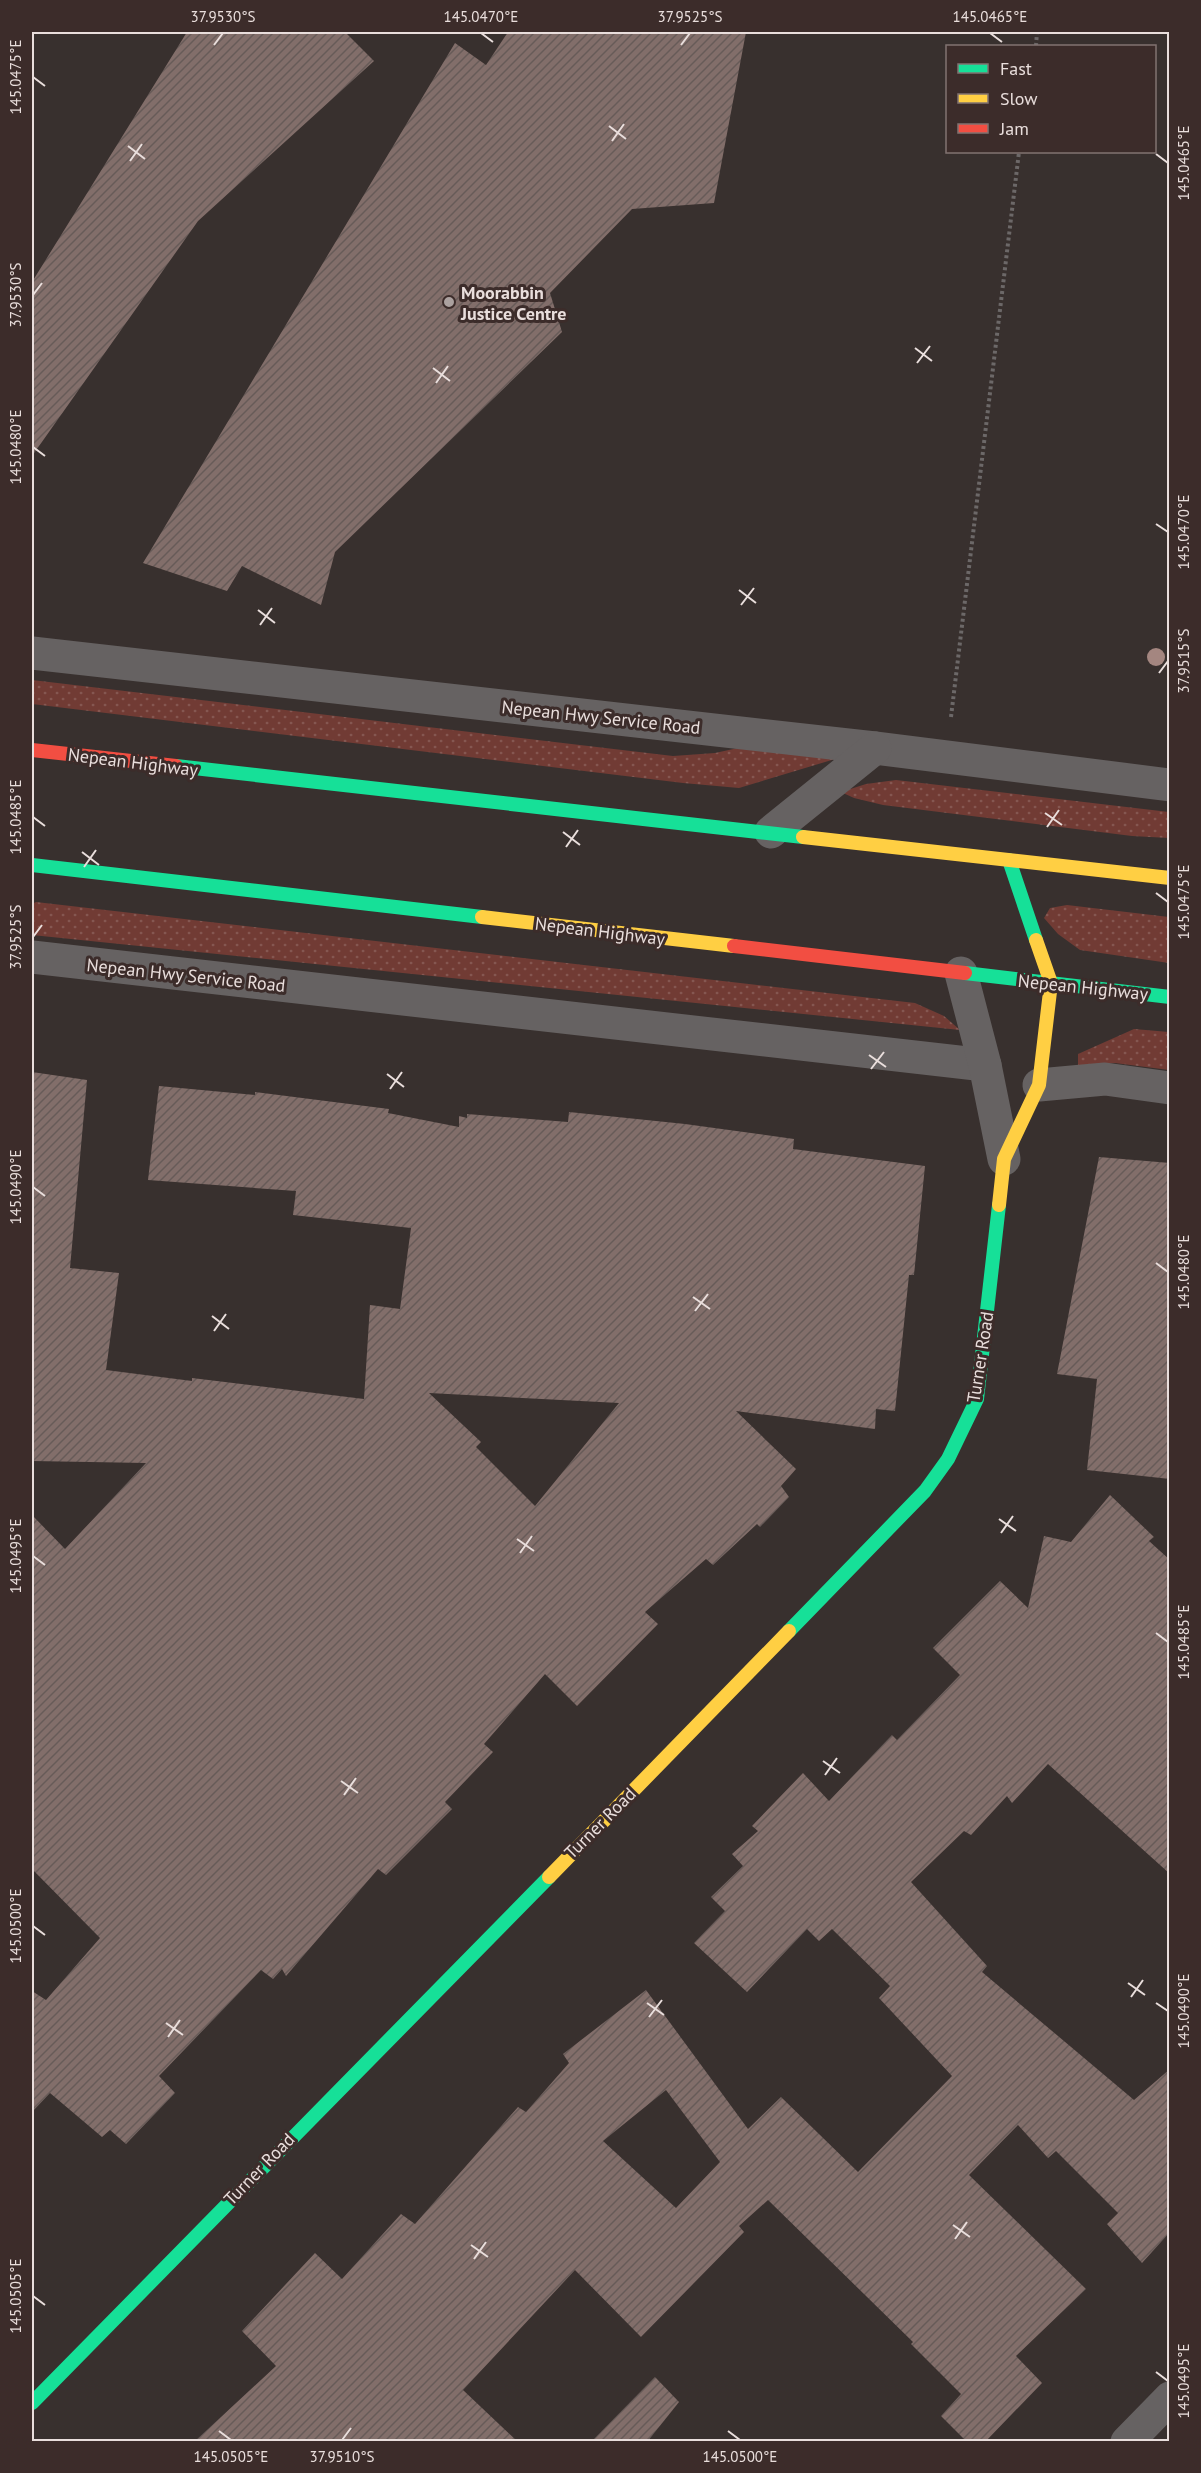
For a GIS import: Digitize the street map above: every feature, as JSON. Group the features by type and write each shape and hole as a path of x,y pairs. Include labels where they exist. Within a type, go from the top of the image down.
{"main road":[{"name":"Nepean Highway","path":"32,750 1170,878"},
{"name":"Turner Road","path":"32,2403 251,2177 748,1674 925,1491 948,1459 977,1399 1004,1159 1039,1085 1051,983 1009,860"},
{"name":"Nepean Highway","path":"32,865 1170,997"}],"street":[{"name":"Nepean Hwy Service Road","path":"32,653 875,748 1170,785"},
{"path":"771,832 875,748"},
{"name":"Nepean Hwy Service Road","path":"32,957 985,1065"},
{"name":"Turner Road","path":"962,973 985,1065 1004,1159"},
{"path":"1039,1085 1105,1079 1170,1088"},
{"path":"1127,2442 1170,2398"}],"path":[{"path":"947,758 1019,153"}],"shaded area":[{"path":"32,680 673,756 715,753 747,746 835,759 739,788 683,783 32,704"},
{"path":"896,780 1169,812 1169,838 1132,836 883,805 854,798 841,792 866,784"},
{"path":"36,902 915,1003 944,1016 960,1030 32,935 32,904"},
{"path":"1067,905 1169,917 1169,963 1080,950 1058,934 1044,918 1050,908"},
{"path":"1134,1029 1169,1032 1169,1070 1115,1063 1078,1066 1078,1054"}],"building":[{"path":"187,32 345,32 374,61 198,221 32,456 32,282"},
{"path":"508,32 746,32 714,203 632,209 550,293 562,332 335,552 321,605 242,566 227,591 143,563 455,43 486,65"},
{"path":"32,1072 87,1080 70,1268 119,1273 106,1370 192,1381 192,1378 364,1399 370,1305 400,1309 411,1228 293,1215 296,1191 148,1180 159,1086 255,1095 255,1092 389,1109 388,1113 459,1127 459,1116 467,1118 467,1114 568,1122 569,1112 685,1124 794,1139 793,1149 925,1166 914,1275 909,1275 895,1411 876,1409 875,1429 736,1411 796,1469 781,1486 789,1497 760,1527 757,1524 713,1565 706,1559 645,1612 658,1624 577,1706 545,1674 484,1744 493,1752 445,1802 452,1809 386,1875 378,1869 286,1976 282,1969 273,1979 261,1970 159,2076 175,2093 126,2144 110,2130 102,2137 50,2093 32,2112 32,1991 46,2000 100,1938 32,1869 32,1515 65,1549 146,1463 32,1461","holes":["429,1393 619,1403 535,1506 476,1447 481,1442"]},
{"path":"1099,1157 1170,1163 1170,1479 1087,1470 1097,1379 1057,1374"},
{"path":"1110,1495 1154,1537 1149,1541 1170,1560 1170,1874 1048,1764 1012,1803 1007,1796 971,1835 964,1831 911,1882 987,1966 982,1972 1134,2100 1170,2069 1170,2232 1142,2263 1107,2224 1118,2213 1056,2151 1048,2158 1018,2125 969,2175 1086,2289 1016,2356 1042,2383 985,2442 967,2442 941,2416 961,2394 911,2344 913,2342 768,2200 739,2226 744,2232 641,2337 575,2270 463,2390 518,2442 194,2442 276,2366 242,2331 315,2253 342,2279 401,2214 415,2224 518,2107 526,2112 569,2063 563,2054 646,1990 748,2129 781,2097 858,2172 952,2076 879,1998 890,1986 832,1929 819,1941 807,1929 747,1992 694,1943 725,1911 711,1897 743,1866 732,1854 758,1831 752,1826 803,1773 829,1801 892,1735 897,1740 960,1675 933,1648 1000,1581 1028,1608 1044,1536 1071,1542","holes":["666,2090 720,2162 676,2208 603,2141"]},
{"path":"655,2377 679,2402 647,2442 591,2442"}],"traffic: fast":[{"path":"176,766 803,837"},
{"path":"1009,860 1036,940"},
{"path":"32,865 482,917"},
{"path":"965,973 1170,997"},
{"path":"789,1631 925,1491 948,1459 977,1399 999,1205"},
{"path":"32,2403 549,1877"}],"traffic: slow":[{"path":"803,837 1170,878"},
{"path":"482,917 734,946"},
{"path":"999,1205 1004,1159 1039,1085 1051,983 1036,940"},
{"path":"549,1877 789,1631"}],"traffic: jam":[{"path":"32,750 176,766"},
{"path":"734,946 965,973"}],"place":[{"name":"Moorabbin Justice Centre","path":"449,302"}]}
